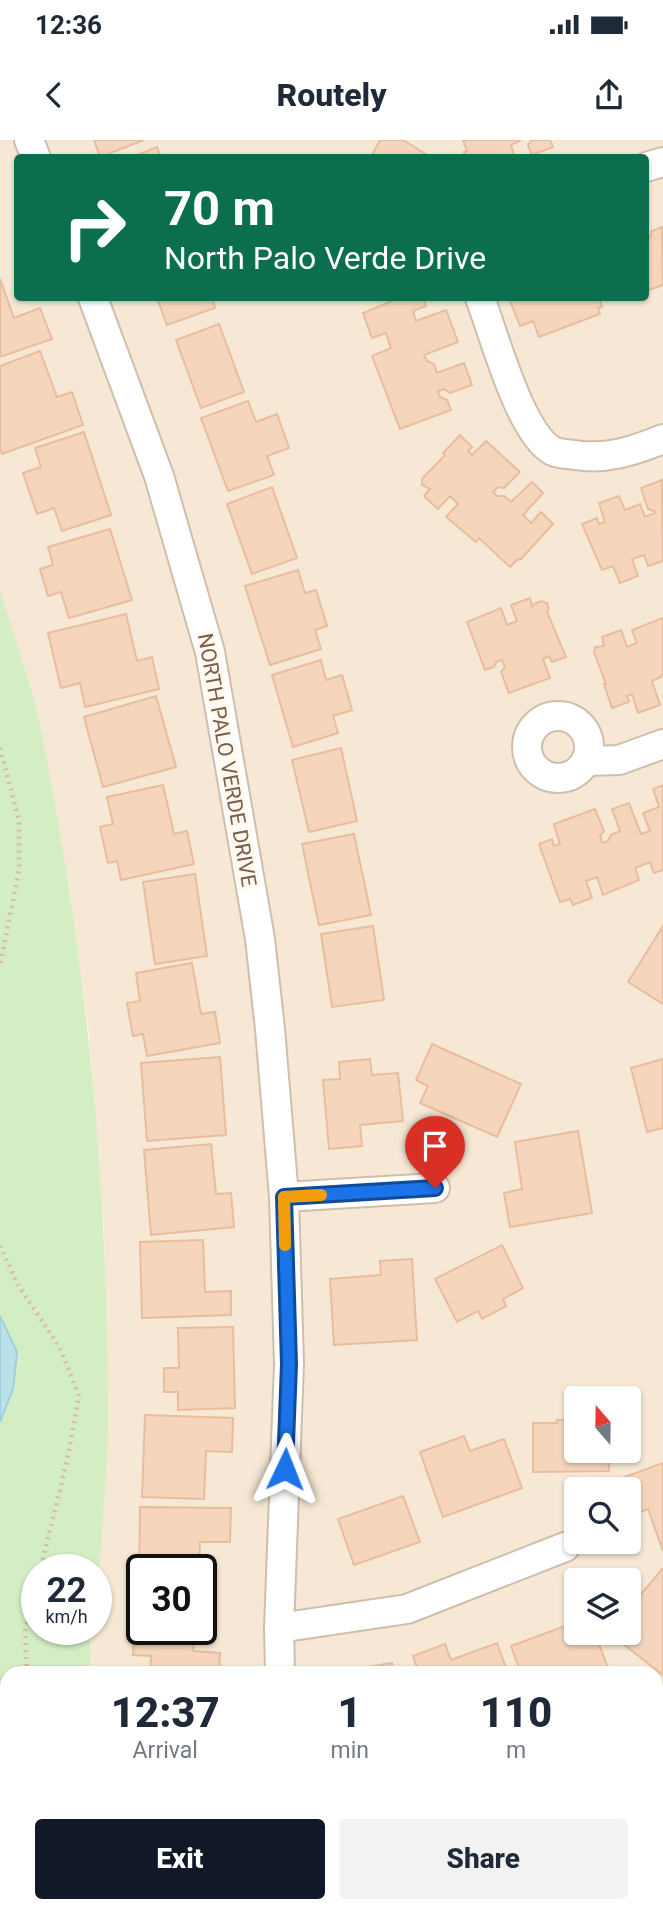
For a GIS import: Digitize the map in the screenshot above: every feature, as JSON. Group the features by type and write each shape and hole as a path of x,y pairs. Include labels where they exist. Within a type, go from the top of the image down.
{"street":[{"name":"NORTH PALO VERDE DRIVE","path":"94,301 159,476 211,652 260,939 284,1197 289,1364 280,1666"},
{"path":"481,301 522,412 533,433 554,451 593,458 620,455 663,439"},
{"path":"586,761 619,760 663,744"},
{"path":"284,1197 435,1188"},
{"path":"279,1628 407,1609 564,1547"}],"path":[{"path":"0,748 19,820 19,870 0,966"},
{"path":"0,1246 18,1285 60,1348 79,1396 67,1461 44,1554"},
{"path":"26,1645 27,1666"}],"shaded area":[{"path":"0,140 663,140 663,1666 90,1666 89,1645 112,1645 112,1554 100,1554 108,1407 104,1231 89,1032 68,880 39,724 0,589"}],"green space":[{"path":"0,589 40,726 70,894 91,1064 107,1320 108,1426 101,1554 21,1554 21,1645 90,1645 90,1666 0,1666"}],"water":[{"path":"0,1316 17,1352 13,1389 0,1422"}],"building":[{"path":"94,140 144,140 108,154 99,154"},
{"path":"380,140 403,140 426,154 373,154"},
{"path":"463,140 521,140 511,145 514,154 464,154 467,151"},
{"path":"532,140 550,140 553,147 532,154 528,145"},
{"path":"157,147 160,154 140,154"},
{"path":"662,227 663,285 649,290 649,237 652,231"},
{"path":"0,279 14,318 40,308 52,339 0,357"},
{"path":"158,301 213,301 215,308 167,325"},
{"path":"392,301 424,301 426,306 413,311 416,321 446,310 458,342 424,355 427,361 434,364 437,373 464,363 472,385 450,393 444,389 438,391 440,397 447,400 451,410 400,429 372,356 391,348 386,333 372,338 363,313"},
{"path":"510,301 600,301 602,307 598,308 600,314 539,337 533,321 520,326"},
{"path":"219,324 244,392 201,408 176,340"},
{"path":"40,351 57,397 72,392 83,425 2,454 0,366"},
{"path":"248,401 256,422 277,414 289,448 267,456 274,475 228,491 201,418"},
{"path":"84,432 111,515 62,531 54,508 37,514 23,473 41,467 35,448"},
{"path":"460,435 472,447 468,451 472,455 486,441 520,472 504,488 498,487 493,492 497,496 504,496 511,502 532,482 543,493 523,515 531,523 541,512 553,524 520,560 510,567 479,538 476,542 446,517 458,504 450,496 438,509 424,496 430,489 422,485 422,479"},
{"path":"662,480 663,561 648,566 644,555 632,559 638,576 620,583 613,566 602,570 582,524 597,518 599,524 605,522 599,503 619,496 625,510 640,504 645,517 655,513 648,509 641,488"},
{"path":"272,487 297,558 252,574 227,504"},
{"path":"110,529 132,600 69,618 61,592 48,596 40,569 53,565 48,547"},
{"path":"298,570 305,593 316,590 327,626 315,630 321,649 270,665 245,586"},
{"path":"530,598 532,607 541,601 547,603 547,612 566,657 552,662 549,656 543,659 550,678 509,693 501,672 505,667 502,660 485,670 467,622 501,608 507,625 517,621 511,605"},
{"path":"126,614 137,661 152,657 159,689 85,707 80,683 61,688 48,633"},
{"path":"663,618 663,672 661,677 652,681 660,705 638,713 632,694 627,696 629,702 612,708 594,652 595,647 604,646 602,637 621,630 627,647 637,643 632,630"},
{"path":"321,660 326,680 342,675 352,710 333,716 338,733 293,747 272,675"},
{"path":"156,696 176,767 103,787 84,717"},
{"path":"341,748 357,821 309,832 292,760"},
{"path":"163,785 174,834 187,831 194,864 121,880 117,861 108,863 100,827 113,824 107,797"},
{"path":"663,785 663,870 654,873 650,862 635,868 639,880 603,895 597,877 586,881 592,898 573,905 570,899 560,902 539,844 552,839 554,846 560,844 554,824 595,809 604,831 600,836 602,843 620,831 612,809 629,803 641,834 650,831 643,813 659,807 653,789"},
{"path":"354,834 371,915 319,925 302,844"},
{"path":"195,874 207,956 155,964 143,882"},
{"path":"373,926 384,1000 332,1007 321,934"},
{"path":"663,926 663,1004 628,982"},
{"path":"192,963 201,1014 215,1012 220,1043 147,1056 143,1034 133,1036 127,1003 140,1001 136,973"},
{"path":"432,1044 521,1084 497,1137 420,1103 428,1086 416,1080"},
{"path":"220,1057 226,1135 147,1141 141,1063"},
{"path":"370,1059 372,1075 398,1073 403,1121 360,1125 362,1146 329,1149 323,1080 340,1079 339,1062"},
{"path":"663,1059 663,1128 647,1132 631,1068"},
{"path":"578,1131 592,1213 510,1227 504,1193 522,1189 515,1142"},
{"path":"211,1144 216,1194 231,1193 234,1227 151,1235 144,1150"},
{"path":"203,1240 205,1292 231,1291 231,1315 142,1318 140,1242"},
{"path":"502,1245 523,1288 503,1299 506,1306 482,1319 478,1311 457,1322 435,1279"},
{"path":"412,1259 417,1340 334,1345 330,1279 381,1275 380,1261"},
{"path":"233,1327 235,1408 178,1410 178,1392 164,1392 164,1368 179,1368 178,1328"},
{"path":"145,1415 233,1418 232,1452 206,1451 204,1499 142,1497"},
{"path":"557,1420 564,1420 564,1463 609,1463 609,1471 533,1472 533,1423 557,1423"},
{"path":"464,1436 470,1451 504,1439 522,1488 443,1517 420,1452"},
{"path":"663,1463 663,1551 648,1509 641,1512 641,1477 624,1477"},
{"path":"403,1496 420,1542 354,1565 338,1519"},
{"path":"140,1507 231,1508 230,1542 200,1542 200,1554 139,1554"},
{"path":"662,1569 663,1666 651,1666 624,1645 641,1645 641,1594"},
{"path":"564,1626 564,1645 599,1645 607,1666 518,1666 511,1646"},
{"path":"497,1643 505,1666 417,1666 413,1656 445,1644 451,1660"},
{"path":"133,1645 193,1645 193,1651 220,1653 219,1666 150,1666 151,1656 133,1655"}],"slow traffic":[{"path":"285,1245 284,1197 321,1195"}],"route":[{"path":"285,1469 289,1364 284,1197 435,1188"}]}
